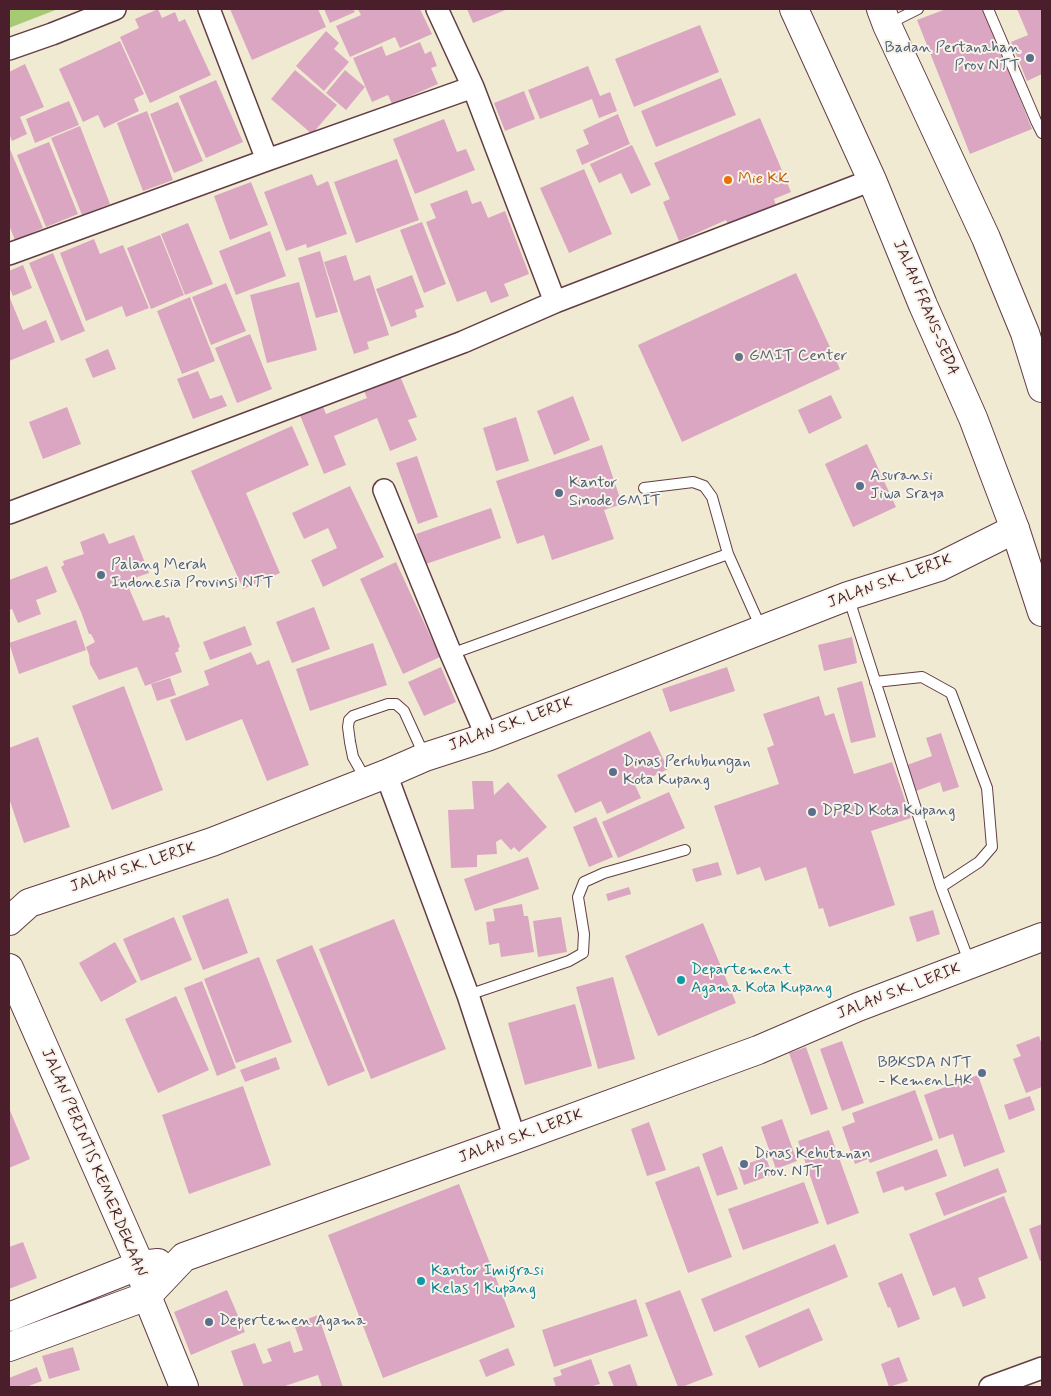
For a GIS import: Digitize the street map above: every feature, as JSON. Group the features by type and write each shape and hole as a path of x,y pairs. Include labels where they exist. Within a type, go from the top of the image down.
{"main road":[{"name":"JALAN FRANS-SEDA","path":"794,9 872,180 923,305 973,418 1015,528 1042,612"},
{"path":"884,17 986,238 1025,333 1042,388"},
{"name":"JALAN S.K. LERIK","path":"9,921 19,903 212,842 425,757 487,736 848,596 939,567 1015,528"},
{"name":"JALAN S.K. LERIK","path":"9,1347 147,1296 184,1257 758,1050 858,1007 1042,937"},
{"name":"JALAN PERINTIS KEMERDEKAAN","path":"9,968 140,1265 147,1296 184,1387"},
{"path":"9,1317 140,1265 184,1257"}],"street":[{"path":"9,49 115,9"},
{"path":"209,9 267,160"},
{"path":"438,9 473,87 555,302"},
{"path":"9,254 473,87"},
{"path":"9,513 463,342 555,302 872,180"},
{"path":"384,490 451,654 487,736"},
{"path":"376,777 468,995 515,1139"},
{"path":"990,1387 1042,1368"}],"lane":[{"path":"884,17 918,9"},
{"path":"988,9 1042,133"},
{"path":"644,488 693,482 704,486 712,497 728,554 761,629"},
{"path":"451,654 728,554"},
{"path":"848,596 941,888 971,965"},
{"path":"875,682 922,677 951,693 987,788 992,847 979,862 941,888"},
{"path":"376,777 353,757 348,727 349,720 353,716 388,704 396,704 404,711 425,757"},
{"path":"468,995 569,961 583,952 584,934 578,897 584,882 604,873 685,850"}],"green space":[{"path":"9,9 58,9 9,28"}],"building":[{"path":"158,9 162,18 175,12 179,22 185,19 211,75 150,103 120,37 139,28 135,19"},
{"path":"230,9 318,9 326,27 252,60"},
{"path":"324,9 353,9 355,12 330,23"},
{"path":"358,9 420,9 432,34 400,48 395,37 350,57 336,26 361,15"},
{"path":"467,9 508,9 473,23"},
{"path":"946,9 984,9 1032,129 970,154 917,20"},
{"name":"Badan Pertanahan Prov NTT","path":"1017,9 1042,9 1042,74 1027,81 1011,42 1028,35"},
{"path":"700,25 719,72 634,107 615,59"},
{"path":"326,31 339,43 334,49 349,62 324,91 296,66"},
{"path":"120,41 144,94 134,99 139,111 104,128 98,115 83,122 59,69"},
{"path":"420,42 425,54 431,51 437,66 431,68 438,84 392,104 388,95 372,102 353,58 382,46 386,56"},
{"path":"25,64 44,107 20,117 27,134 12,141 9,134 9,72"},
{"path":"588,66 600,96 610,92 617,111 599,118 592,99 540,119 528,90"},
{"path":"295,70 337,105 312,134 271,99"},
{"path":"345,70 365,87 346,110 326,93"},
{"path":"721,78 736,115 656,147 641,111"},
{"path":"216,80 243,142 206,158 179,96"},
{"path":"524,91 535,119 505,131 494,103"},
{"path":"69,101 79,125 35,143 26,119"},
{"path":"178,102 203,161 174,173 150,114"},
{"path":"147,111 173,180 143,191 117,123"},
{"path":"618,114 630,144 582,165 576,150 589,144 583,130"},
{"path":"760,118 791,192 774,199 777,209 730,229 726,220 679,241 663,202 670,199 654,163"},
{"path":"444,119 457,152 466,149 475,170 415,194 393,139"},
{"path":"80,126 110,204 82,215 51,138"},
{"path":"49,142 78,214 46,227 17,155"},
{"path":"632,145 651,185 631,194 621,173 599,183 590,164"},
{"path":"9,147 43,228 15,240 9,225"},
{"path":"397,159 419,220 356,243 334,182"},
{"path":"584,169 612,234 569,253 540,188"},
{"path":"312,174 317,186 328,181 347,234 307,248 306,244 286,251 264,192"},
{"path":"251,182 268,225 230,240 214,196"},
{"path":"467,190 472,204 481,201 488,218 505,211 529,274 504,284 509,296 491,303 486,291 457,302 426,222 436,218 430,204"},
{"path":"422,222 446,284 424,293 400,230"},
{"path":"188,223 213,284 185,295 161,234"},
{"path":"270,231 286,276 236,295 219,251"},
{"path":"160,235 184,295 151,309 127,248"},
{"path":"94,239 100,254 123,245 149,308 126,317 122,306 86,321 60,253"},
{"path":"320,251 338,312 316,318 298,258"},
{"path":"53,253 85,331 61,341 29,263"},
{"path":"346,255 354,281 370,275 389,335 367,342 369,349 354,354 324,262"},
{"path":"23,265 32,288 13,296 9,287 9,271"},
{"name":"GMIT Center","path":"796,273 840,369 682,442 638,345"},
{"path":"412,275 424,307 415,310 417,317 391,327 376,289"},
{"path":"299,282 317,350 267,363 250,295"},
{"path":"226,283 246,331 211,345 192,297"},
{"path":"9,296 23,330 46,320 55,342 9,361"},
{"path":"190,297 215,361 182,374 157,311"},
{"path":"250,334 272,389 237,403 215,348"},
{"path":"108,349 116,369 93,378 85,359"},
{"path":"198,371 210,399 222,395 227,406 193,419 177,379"},
{"path":"400,376 417,417 408,420 417,440 390,451 377,418 334,436 346,465 324,474 299,413 322,404 326,414 367,398 364,391"},
{"path":"831,395 842,418 809,434 798,410"},
{"path":"573,396 590,440 554,455 537,411"},
{"path":"67,407 81,444 43,459 29,422"},
{"path":"516,417 529,461 496,471 483,428"},
{"path":"292,426 309,465 246,493 280,573 243,589 191,471"},
{"name":"Asuransi Jiwa Sraya","path":"867,444 896,507 853,527 825,464"},
{"name":"Kantor Sinode GMIT","path":"602,445 622,504 604,510 614,539 552,560 544,535 517,544 496,481"},
{"path":"417,456 438,517 418,524 396,463"},
{"path":"350,486 384,557 323,587 311,560 337,548 328,528 304,539 292,513"},
{"path":"491,508 501,538 426,564 416,534"},
{"path":"104,533 109,544 134,535 149,573 126,581 143,621 164,615 166,618 169,617 180,647 178,648 179,651 175,653 182,672 145,686 137,667 99,680 90,664 86,647 95,642 91,634 89,634 61,567 64,565 63,561 84,554 80,542"},
{"path":"396,562 440,657 403,674 360,579"},
{"path":"47,566 57,592 36,600 41,614 18,623 12,609 9,610 9,580"},
{"path":"314,607 330,649 292,663 276,622"},
{"path":"76,620 86,650 19,674 9,643"},
{"path":"245,626 252,645 210,660 203,642"},
{"path":"852,637 857,663 824,671 818,645"},
{"path":"373,643 387,685 310,711 296,669"},
{"path":"251,652 257,665 269,660 309,765 267,781 242,719 186,741 170,700 209,685 204,671"},
{"path":"441,667 456,702 424,716 408,682"},
{"path":"727,667 735,691 670,712 662,689"},
{"path":"170,678 176,695 157,701 151,684"},
{"path":"862,681 876,737 851,743 837,688"},
{"path":"124,686 163,790 112,810 72,706"},
{"name":"DPRD Kota Kupang","path":"819,696 825,716 834,713 854,774 892,762 911,818 871,831 895,905 829,927 823,908 819,909 806,867 765,881 760,867 737,875 714,806 779,784 767,748 774,745 763,714"},
{"name":"Dinas Perhubungan Kota Kupang","path":"650,731 668,769 635,785 641,798 607,814 601,801 575,813 557,775"},
{"path":"941,733 959,787 943,792 940,782 916,791 907,765 932,756 926,738"},
{"path":"38,737 70,827 24,843 9,798 9,748"},
{"path":"472,781 493,781 494,795 508,782 547,827 519,852 514,847 511,850 501,839 496,842 497,854 477,855 477,867 451,868 448,810 474,809"},
{"path":"669,792 685,828 618,858 602,822"},
{"path":"596,817 613,857 589,867 573,827"},
{"path":"528,857 539,889 475,911 464,879"},
{"path":"718,862 722,875 696,882 692,869"},
{"path":"629,887 631,894 608,901 606,894"},
{"path":"228,898 248,953 203,970 182,916"},
{"path":"522,904 524,916 528,916 534,952 501,957 499,943 489,945 486,922 495,921 493,909"},
{"path":"933,910 940,934 917,942 909,917"},
{"path":"174,917 192,960 141,981 123,939"},
{"path":"561,917 567,952 538,957 533,921"},
{"path":"394,919 446,1049 371,1079 319,949"},
{"name":"Departement Agama Kota Kupang","path":"703,923 736,1003 658,1036 625,956"},
{"path":"115,942 137,982 101,1002 79,963"},
{"path":"312,945 365,1071 328,1086 276,960"},
{"path":"259,957 292,1042 236,1063 204,979"},
{"path":"613,977 635,1059 598,1069 576,987"},
{"path":"202,981 236,1068 217,1076 184,988"},
{"path":"176,996 209,1070 158,1093 125,1019"},
{"path":"575,1004 592,1066 525,1085 508,1023"},
{"path":"1039,1036 1042,1045 1042,1087 1026,1093 1013,1059 1021,1056 1016,1045"},
{"path":"842,1041 864,1103 842,1111 820,1049"},
{"path":"806,1047 828,1109 811,1115 789,1053"},
{"path":"276,1057 280,1069 245,1082 240,1070"},
{"path":"978,1075 1005,1152 964,1167 953,1134 939,1139 924,1095"},
{"path":"243,1086 271,1165 189,1194 162,1115"},
{"path":"915,1090 933,1140 870,1163 868,1159 855,1164 842,1127 855,1122 852,1113"},
{"path":"1030,1096 1035,1110 1009,1120 1004,1105"},
{"path":"9,1108 30,1159 9,1168"},
{"path":"782,1119 797,1161 776,1169 761,1127"},
{"path":"649,1122 666,1170 647,1176 631,1129"},
{"path":"829,1130 859,1213 827,1225 798,1141"},
{"path":"722,1146 738,1189 717,1196 702,1154"},
{"path":"937,1149 947,1176 905,1191 903,1186 883,1193 876,1172"},
{"path":"766,1157 772,1175 744,1185 738,1167"},
{"path":"699,1166 732,1257 688,1273 655,1182"},
{"path":"998,1168 1007,1192 944,1216 935,1193"},
{"path":"804,1182 819,1223 743,1250 728,1209"},
{"name":"Kantor Imigrasi Kelas 1 Kupang","path":"459,1184 515,1327 383,1378 328,1235"},
{"path":"1004,1196 1028,1258 978,1278 986,1298 963,1307 955,1287 933,1296 909,1234"},
{"path":"1042,1224 1042,1260 1040,1261 1029,1229"},
{"path":"23,1242 37,1278 9,1289 9,1247"},
{"path":"835,1244 848,1277 714,1332 701,1299"},
{"path":"902,1273 920,1319 898,1328 878,1283"},
{"name":"Depertemen Agama","path":"227,1290 245,1332 191,1355 174,1312"},
{"path":"680,1290 713,1375 678,1387 645,1303"},
{"path":"636,1299 648,1336 554,1367 542,1330"},
{"path":"809,1308 823,1340 759,1368 745,1336"},
{"path":"318,1315 343,1387 322,1387 318,1375 282,1387 244,1387 231,1351 255,1343 263,1364 272,1361 267,1349 290,1341 294,1353 303,1350 294,1324"},
{"path":"73,1347 80,1370 49,1379 42,1356"},
{"path":"508,1348 515,1365 486,1377 479,1360"},
{"path":"899,1357 908,1381 889,1387 881,1364"},
{"path":"591,1359 600,1384 589,1387 556,1387 553,1378 562,1375 560,1370"},
{"path":"630,1364 638,1387 614,1387 608,1372"},
{"path":"37,1367 42,1381 26,1387 9,1387 9,1378"}],"place":[{"name":"Badan Pertanahan Prov NTT","path":"1030,58"},
{"name":"Mie KK","path":"728,180"},
{"name":"GMIT Center","path":"739,357"},
{"name":"Asuransi Jiwa Sraya","path":"860,486"},
{"name":"Kantor Sinode GMIT","path":"559,493"},
{"name":"Palang Merah Indonesia Provinsi NTT","path":"101,575"},
{"name":"Dinas Perhubungan Kota Kupang","path":"613,772"},
{"name":"DPRD Kota Kupang","path":"812,812"},
{"name":"Departement Agama Kota Kupang","path":"681,980"},
{"name":"BBKSDA NTT - KemenLHK","path":"982,1073"},
{"name":"Dinas Kehutanan Prov. NTT","path":"744,1164"},
{"name":"Kantor Imigrasi Kelas 1 Kupang","path":"421,1281"},
{"name":"Depertemen Agama","path":"209,1322"}]}
